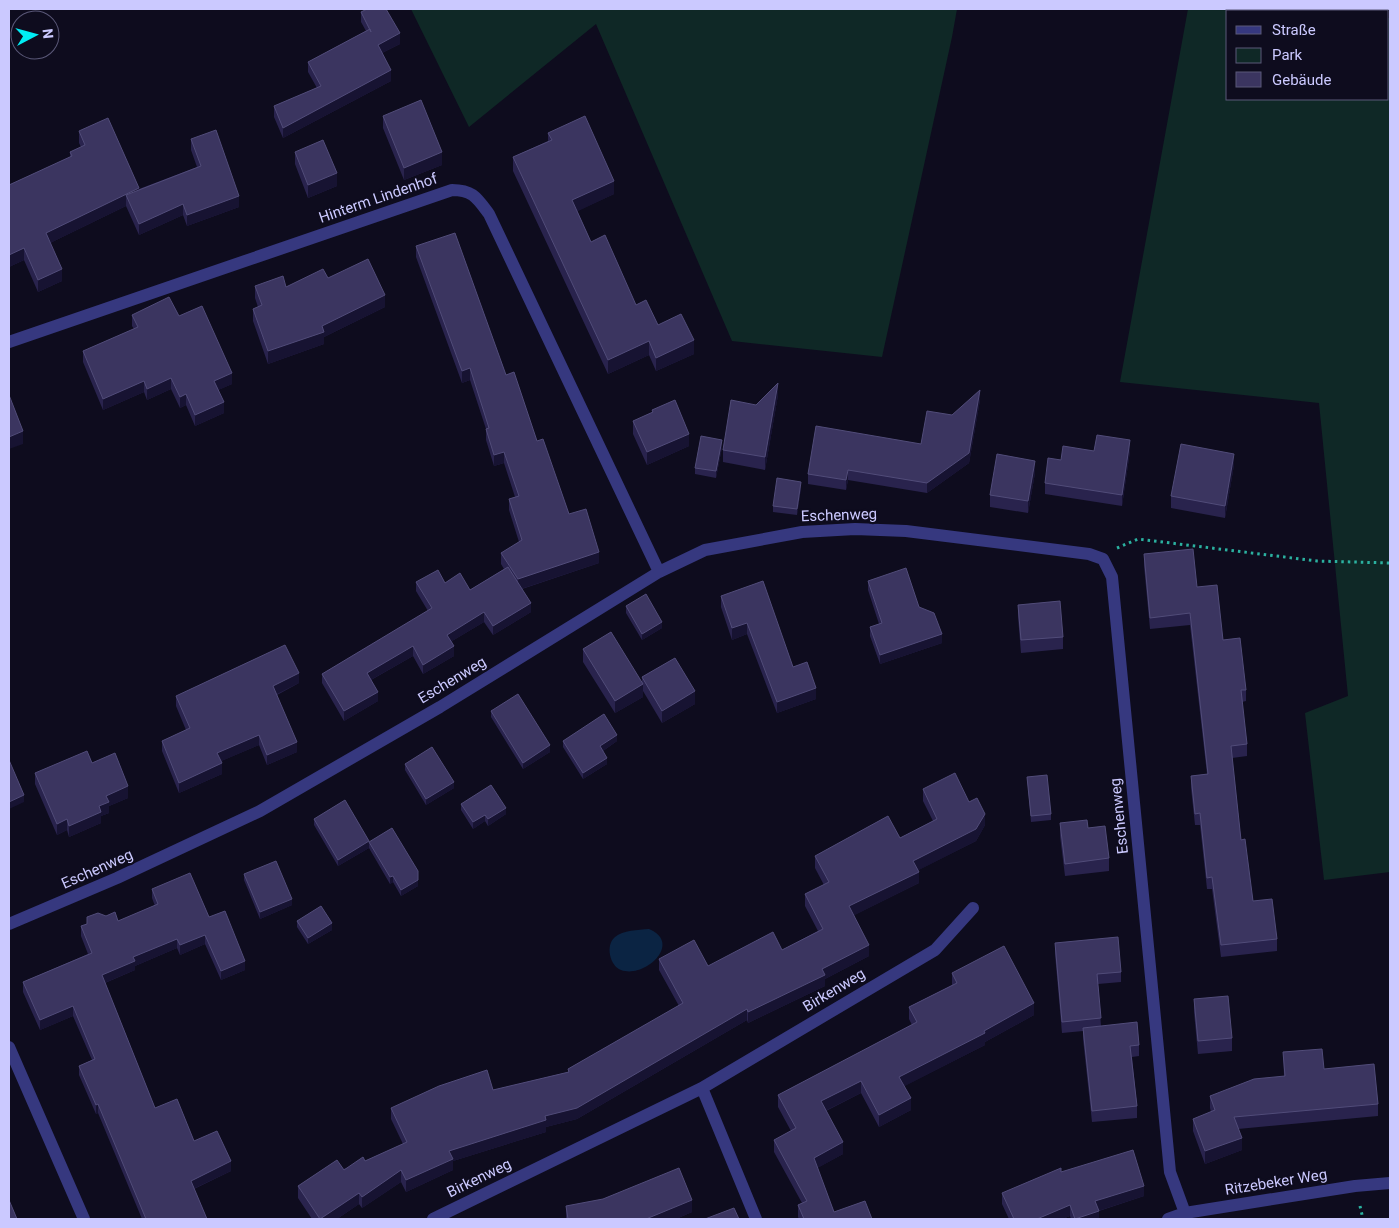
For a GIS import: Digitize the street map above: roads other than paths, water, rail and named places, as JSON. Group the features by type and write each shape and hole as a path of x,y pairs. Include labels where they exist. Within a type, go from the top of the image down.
{"street":[{"name":"Hinterm Lindenhof","path":"9,342 452,190 465,190 476,197 489,214 659,572"},
{"name":"Eschenweg","path":"9,924 116,878 260,811 440,707 659,572 705,550 802,532 856,529 906,531 1090,554 1103,559 1112,577 1170,1172 1185,1213"},
{"name":"Birkenweg","path":"433,1219 702,1088 935,950 973,908"},
{"path":"9,1047 84,1219"},
{"path":"702,1088 756,1219"},
{"name":"Ritzebeker Weg","path":"1168,1219 1185,1213 1355,1186 1390,1183"}],"water":[{"path":"649,929 659,935 662,943 657,958 649,965 640,969 630,971 617,968 610,955 610,945 615,937 622,933"}]}
